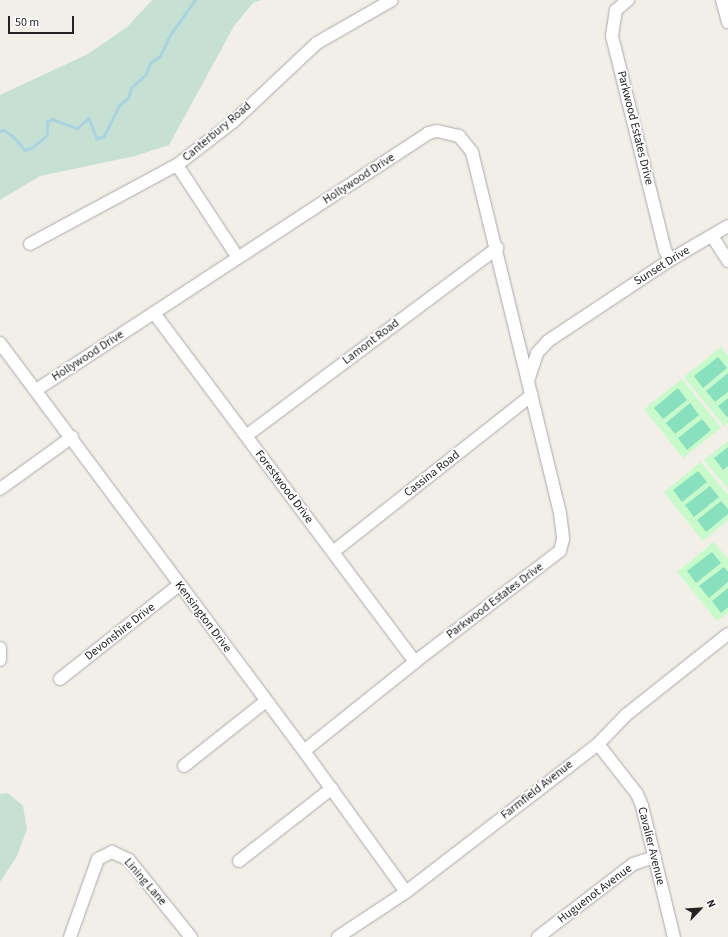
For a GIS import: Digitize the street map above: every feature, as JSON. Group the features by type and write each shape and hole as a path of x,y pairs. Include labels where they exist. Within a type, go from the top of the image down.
{"street":[{"name":"Canterbury Road","path":"30,244 177,165 234,121 317,43 392,0"},
{"name":"Parkwood Estates Drive","path":"628,0 616,10 612,36 665,250 670,260"},
{"path":"722,0 728,22"},
{"name":"Hollywood Drive","path":"36,390 428,133 437,131 459,136 472,152 497,248 532,395"},
{"path":"177,165 238,258"},
{"name":"Sunset Drive","path":"528,381 537,353 548,341 670,260 728,226"},
{"path":"712,236 728,261"},
{"name":"Lamont Road","path":"246,436 497,248"},
{"name":"Forestwood Drive","path":"154,313 415,662"},
{"name":"Kensington Drive","path":"0,343 72,437 180,585 332,788 406,892"},
{"name":"Parkwood Estates Drive","path":"304,751 415,662 560,551 563,539 560,513 532,395"},
{"name":"Cassina Road","path":"333,552 532,395"},
{"path":"0,489 72,437"},
{"name":"Devonshire Drive","path":"60,679 180,585"},
{"name":"Farmfield Avenue","path":"338,937 406,892 598,744 626,715 728,634"},
{"path":"0,648 0,660"},
{"path":"184,766 266,701"},
{"name":"Cavalier Avenue","path":"598,744 637,794 642,806 674,937"},
{"path":"239,861 332,788"},
{"name":"Lining Lane","path":"70,937 98,858 112,852 129,860 192,937"},
{"name":"Huguenot Avenue","path":"538,937 633,864 655,857"}],"green space":[{"path":"152,0 261,0 253,3 234,26 169,145 135,156 40,176 0,200 0,95 88,54 127,27"},
{"path":"721,347 728,356 728,423 724,426 684,377"},
{"path":"718,357 727,368 703,388 694,376"},
{"path":"728,373 728,392 715,402 706,391"},
{"path":"682,379 721,428 683,458 644,409"},
{"path":"678,388 687,400 663,419 654,408"},
{"path":"728,398 728,417 727,417 718,406"},
{"path":"690,403 699,415 675,434 666,423"},
{"path":"702,419 711,430 687,450 678,438"},
{"path":"728,441 728,489 704,460"},
{"path":"728,447 728,466 723,470 714,458"},
{"path":"701,462 728,495 728,520 703,541 664,492"},
{"path":"698,471 707,482 682,502 673,490"},
{"path":"710,486 719,497 694,517 685,505"},
{"path":"721,501 728,509 728,514 706,532 697,520"},
{"path":"714,542 728,559 728,613 717,621 677,572"},
{"path":"712,552 721,563 696,583 687,571"},
{"path":"724,567 728,572 728,582 709,598 699,586"},
{"path":"728,588 728,607 721,613 712,601"},
{"path":"8,793 23,806 27,829 17,856 0,882 0,794"}],"waterway":[{"path":"0,131 4,130 13,136 25,150 33,147 47,135 47,122 52,119 77,128 89,118 97,139 104,136 119,105 128,98 131,88 146,74 150,63 160,56 170,35 195,0"}]}
